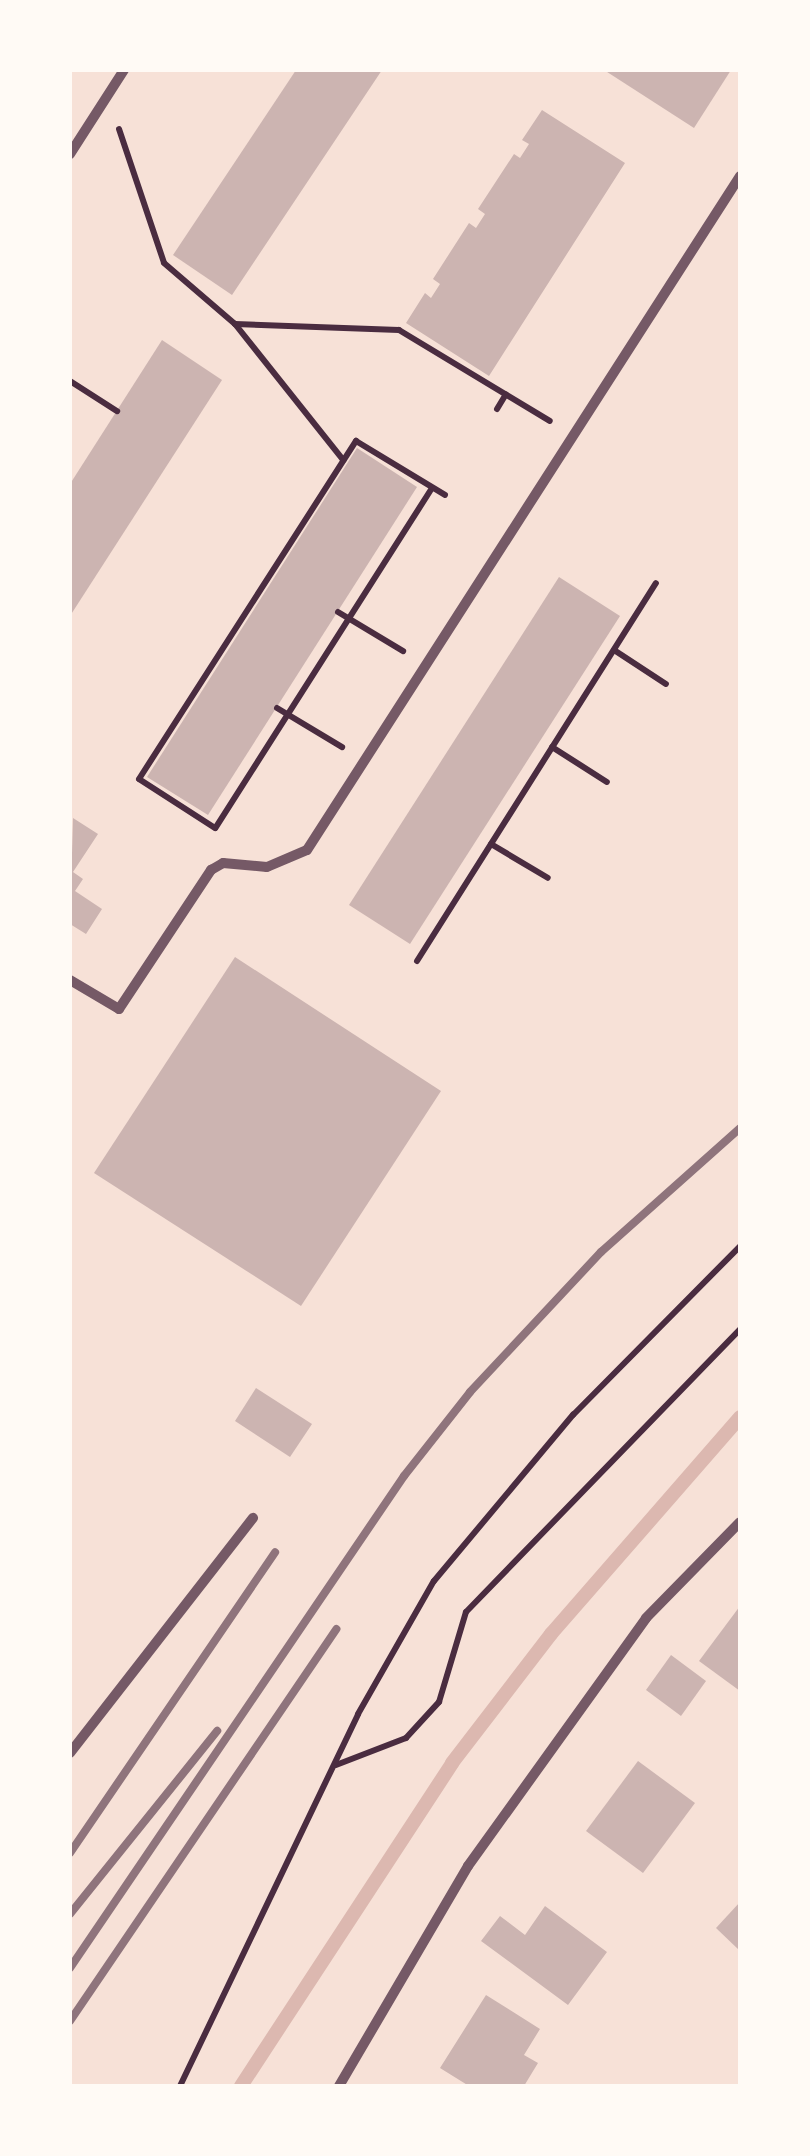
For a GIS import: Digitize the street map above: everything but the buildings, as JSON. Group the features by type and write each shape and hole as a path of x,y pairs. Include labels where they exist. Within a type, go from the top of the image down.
{"street":[{"path":"70,154 124,70"},
{"path":"70,980 120,1008 211,870 224,863 267,867 294,860 307,850 740,176"},
{"path":"70,1753 253,1518"},
{"path":"339,2086 468,1866 646,1618 740,1522"}],"path":[{"path":"107,94 164,263 235,324 343,460"},
{"path":"235,324 399,330 573,434"},
{"path":"70,381 117,411"},
{"path":"497,409 506,394"},
{"path":"432,488 215,828 139,780 356,441 445,496"},
{"path":"418,961 656,583"},
{"path":"338,612 426,664"},
{"path":"614,650 666,684"},
{"path":"277,708 364,760"},
{"path":"552,747 607,782"},
{"path":"491,844 548,878"},
{"path":"180,2086 335,1766 434,1581 573,1415 740,1246"},
{"path":"335,1766 406,1738 439,1702 466,1612 740,1328"}],"waterway":[{"path":"241,2086 452,1763 551,1634 740,1417"}],"railway":[{"path":"70,1968 404,1476 470,1392 601,1252 740,1128"},
{"path":"70,1853 275,1552"},
{"path":"70,2021 336,1629"},
{"path":"70,1914 217,1731"}]}
